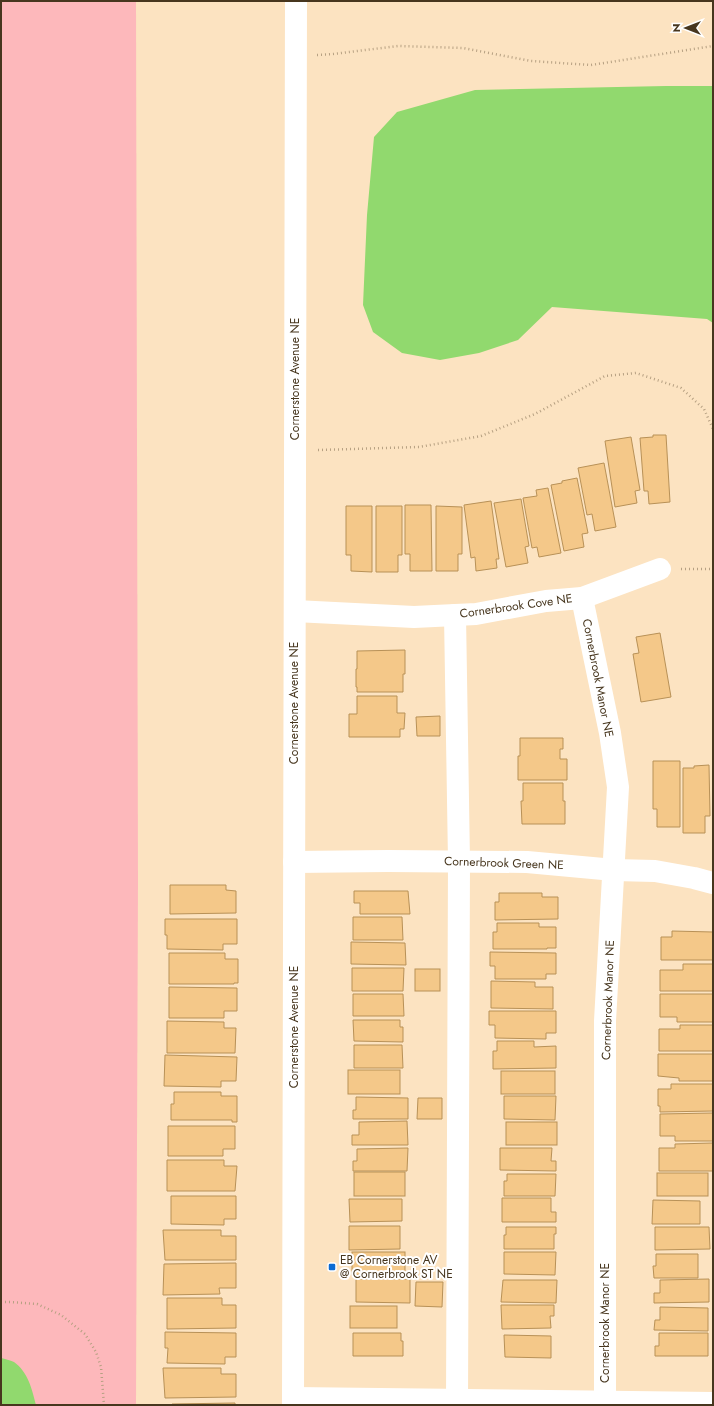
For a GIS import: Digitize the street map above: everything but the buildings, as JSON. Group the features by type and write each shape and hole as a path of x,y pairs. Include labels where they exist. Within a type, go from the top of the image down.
{"street":[{"name":"Cornerstone Avenue NE","path":"293,1402 296,1"},
{"name":"Cornerbrook Cove NE","path":"295,611 414,617 476,614 546,601 582,598 660,569"},
{"name":"Cornerbrook Manor NE","path":"582,598 610,733 618,788 605,1021 605,1404"},
{"path":"455,615 459,861 456,1403"},
{"name":"Cornerbrook Green NE","path":"294,862 527,862 614,870 655,871 713,883"},
{"path":"293,1402 605,1404 713,1403"}],"path":[{"path":"296,55 333,54 398,46 456,48 531,61 591,65 713,46"},
{"path":"295,450 419,447 480,436 535,414 605,376 636,373 681,388 704,409 713,429"},
{"path":"660,569 713,569"},
{"path":"1,1302 37,1304 61,1315 85,1334 96,1352 102,1367 104,1405"}],"shaded area":[{"path":"1,1 136,1 138,881 136,1405 1,1405"},
{"path":"713,86 713,323 707,319 552,307 518,340 479,353 440,360 402,353 373,332 363,305 367,215 374,137 397,112 475,90"},
{"path":"1,1358 14,1362 23,1371 31,1387 36,1405 1,1405"}],"place":[{"name":"EB Cornerstone AV @ Cornerbrook ST NE","path":"332,1267"}]}
